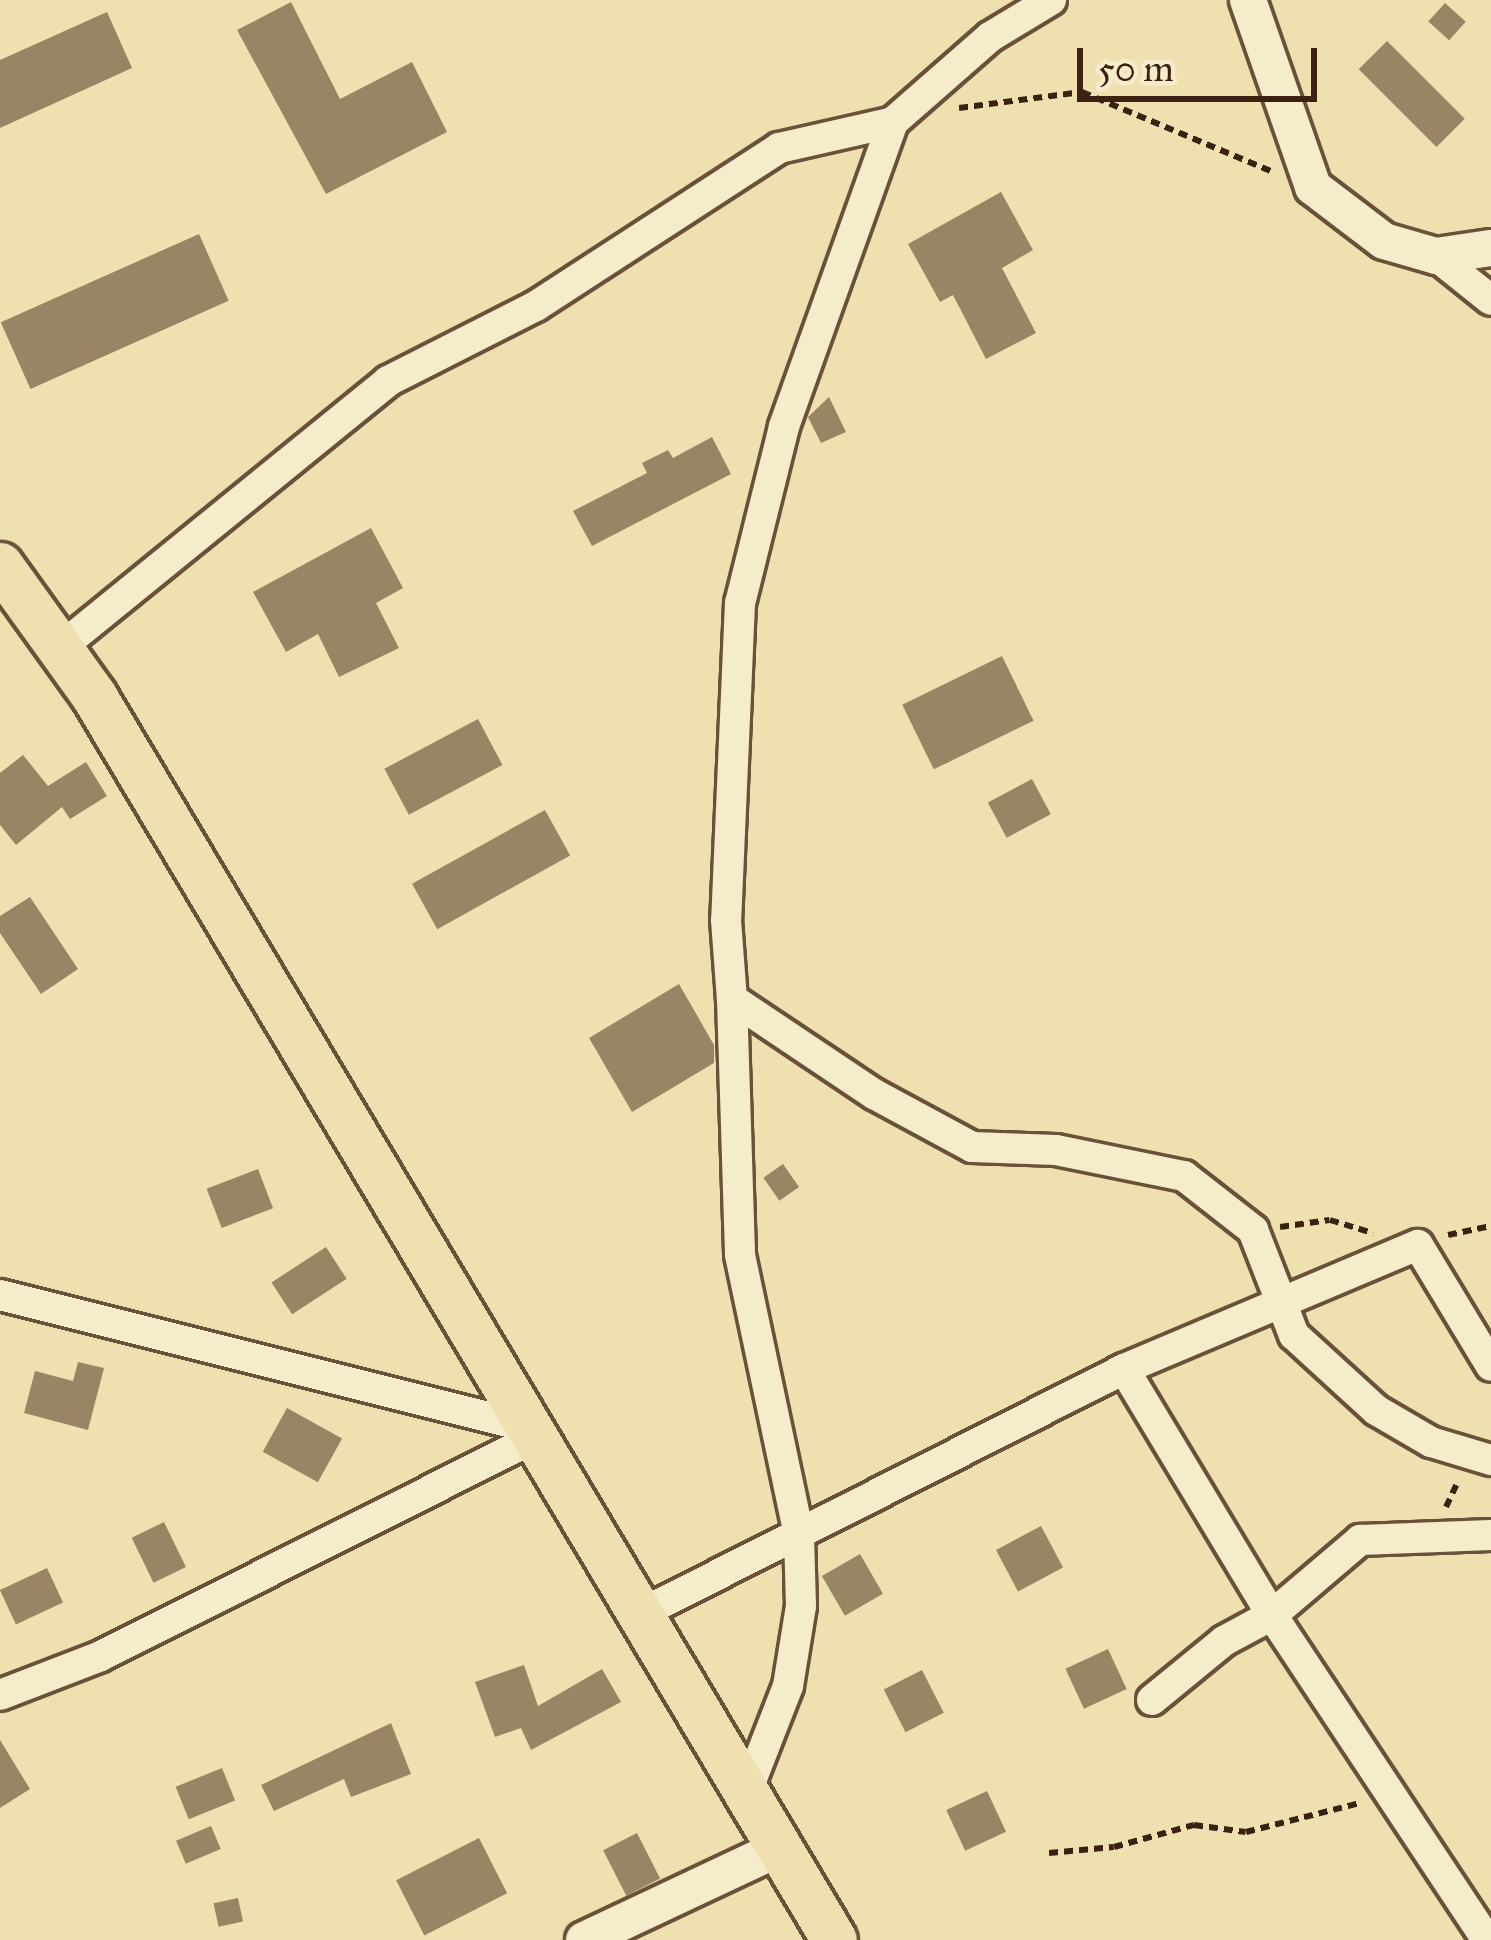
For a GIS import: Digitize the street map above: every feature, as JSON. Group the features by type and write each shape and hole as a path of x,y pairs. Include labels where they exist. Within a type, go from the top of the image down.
{"main road":[{"path":"0,565 60,648 834,1940"}],"street":[{"path":"60,648 388,381 536,306 779,148 893,122 990,37 1051,0"},
{"path":"1248,0 1313,187 1384,241 1436,256 1491,300"},
{"path":"747,1791 788,1686 800,1606 799,1534 740,1255 726,920 740,603 784,427 893,122"},
{"path":"1436,256 1491,248"},
{"path":"732,999 874,1094 972,1147 1056,1150 1184,1176 1253,1230 1294,1335 1376,1410 1431,1442 1491,1460"},
{"path":"640,1614 1124,1369 1418,1245 1491,1366"},
{"path":"0,1295 528,1433"},
{"path":"1124,1369 1272,1615 1487,1940"},
{"path":"0,1695 122,1646 528,1433"},
{"path":"1151,1700 1224,1641 1272,1615 1360,1540 1491,1535"},
{"path":"584,1940 782,1847"}],"path":[{"path":"953,109 1082,92 1313,187"},
{"path":"1049,1853 1114,1846 1194,1825 1246,1832 1393,1798"}],"building":[{"path":"291,2 340,99 412,62 447,132 326,194 237,30"},
{"path":"1445,3 1466,22 1449,40 1428,22"},
{"path":"107,12 132,68 0,128 0,60"},
{"path":"1387,41 1465,119 1436,147 1359,69"},
{"path":"1001,192 1033,250 1002,268 1036,333 986,359 953,295 940,302 908,244"},
{"path":"199,234 229,301 30,389 1,322"},
{"path":"829,397 846,432 821,443 808,417"},
{"path":"712,437 731,474 592,546 573,511 647,473 642,463 668,450 673,458"},
{"path":"371,528 403,588 376,603 399,648 339,677 318,634 286,652 253,592"},
{"path":"1002,656 1034,721 934,769 902,705"},
{"path":"478,719 502,765 409,815 384,769"},
{"path":"23,755 48,786 86,762 107,796 70,819 62,807 16,845 0,825 0,773"},
{"path":"1032,779 1051,814 1007,838 988,802"},
{"path":"545,810 570,855 437,929 412,884"},
{"path":"30,897 78,969 41,994 0,933 0,916"},
{"path":"679,984 714,1045 714,1063 632,1112 589,1038"},
{"path":"783,1164 799,1187 779,1201 763,1178"},
{"path":"258,1169 273,1208 222,1228 207,1189"},
{"path":"326,1247 347,1279 292,1314 271,1282"},
{"path":"78,1362 104,1368 88,1430 24,1413 35,1371 73,1381"},
{"path":"287,1408 342,1439 318,1482 263,1452"},
{"path":"164,1522 186,1567 154,1583 132,1538"},
{"path":"1041,1526 1063,1567 1018,1591 996,1550"},
{"path":"860,1554 883,1594 845,1616 822,1576"},
{"path":"47,1568 63,1602 16,1624 0,1590"},
{"path":"1108,1649 1127,1689 1084,1709 1065,1669"},
{"path":"524,1665 538,1706 602,1669 621,1702 531,1750 521,1728 495,1737 475,1682"},
{"path":"922,1670 944,1713 905,1732 884,1690"},
{"path":"391,1723 411,1774 351,1797 344,1779 274,1811 261,1785"},
{"path":"0,1740 30,1789 0,1808"},
{"path":"222,1768 235,1800 189,1819 176,1787"},
{"path":"987,1791 1006,1832 965,1851 946,1810"},
{"path":"211,1826 221,1849 186,1864 176,1841"},
{"path":"637,1833 660,1878 626,1896 603,1850"},
{"path":"479,1838 507,1893 424,1935 396,1880"},
{"path":"238,1898 243,1921 219,1927 214,1903"}]}
